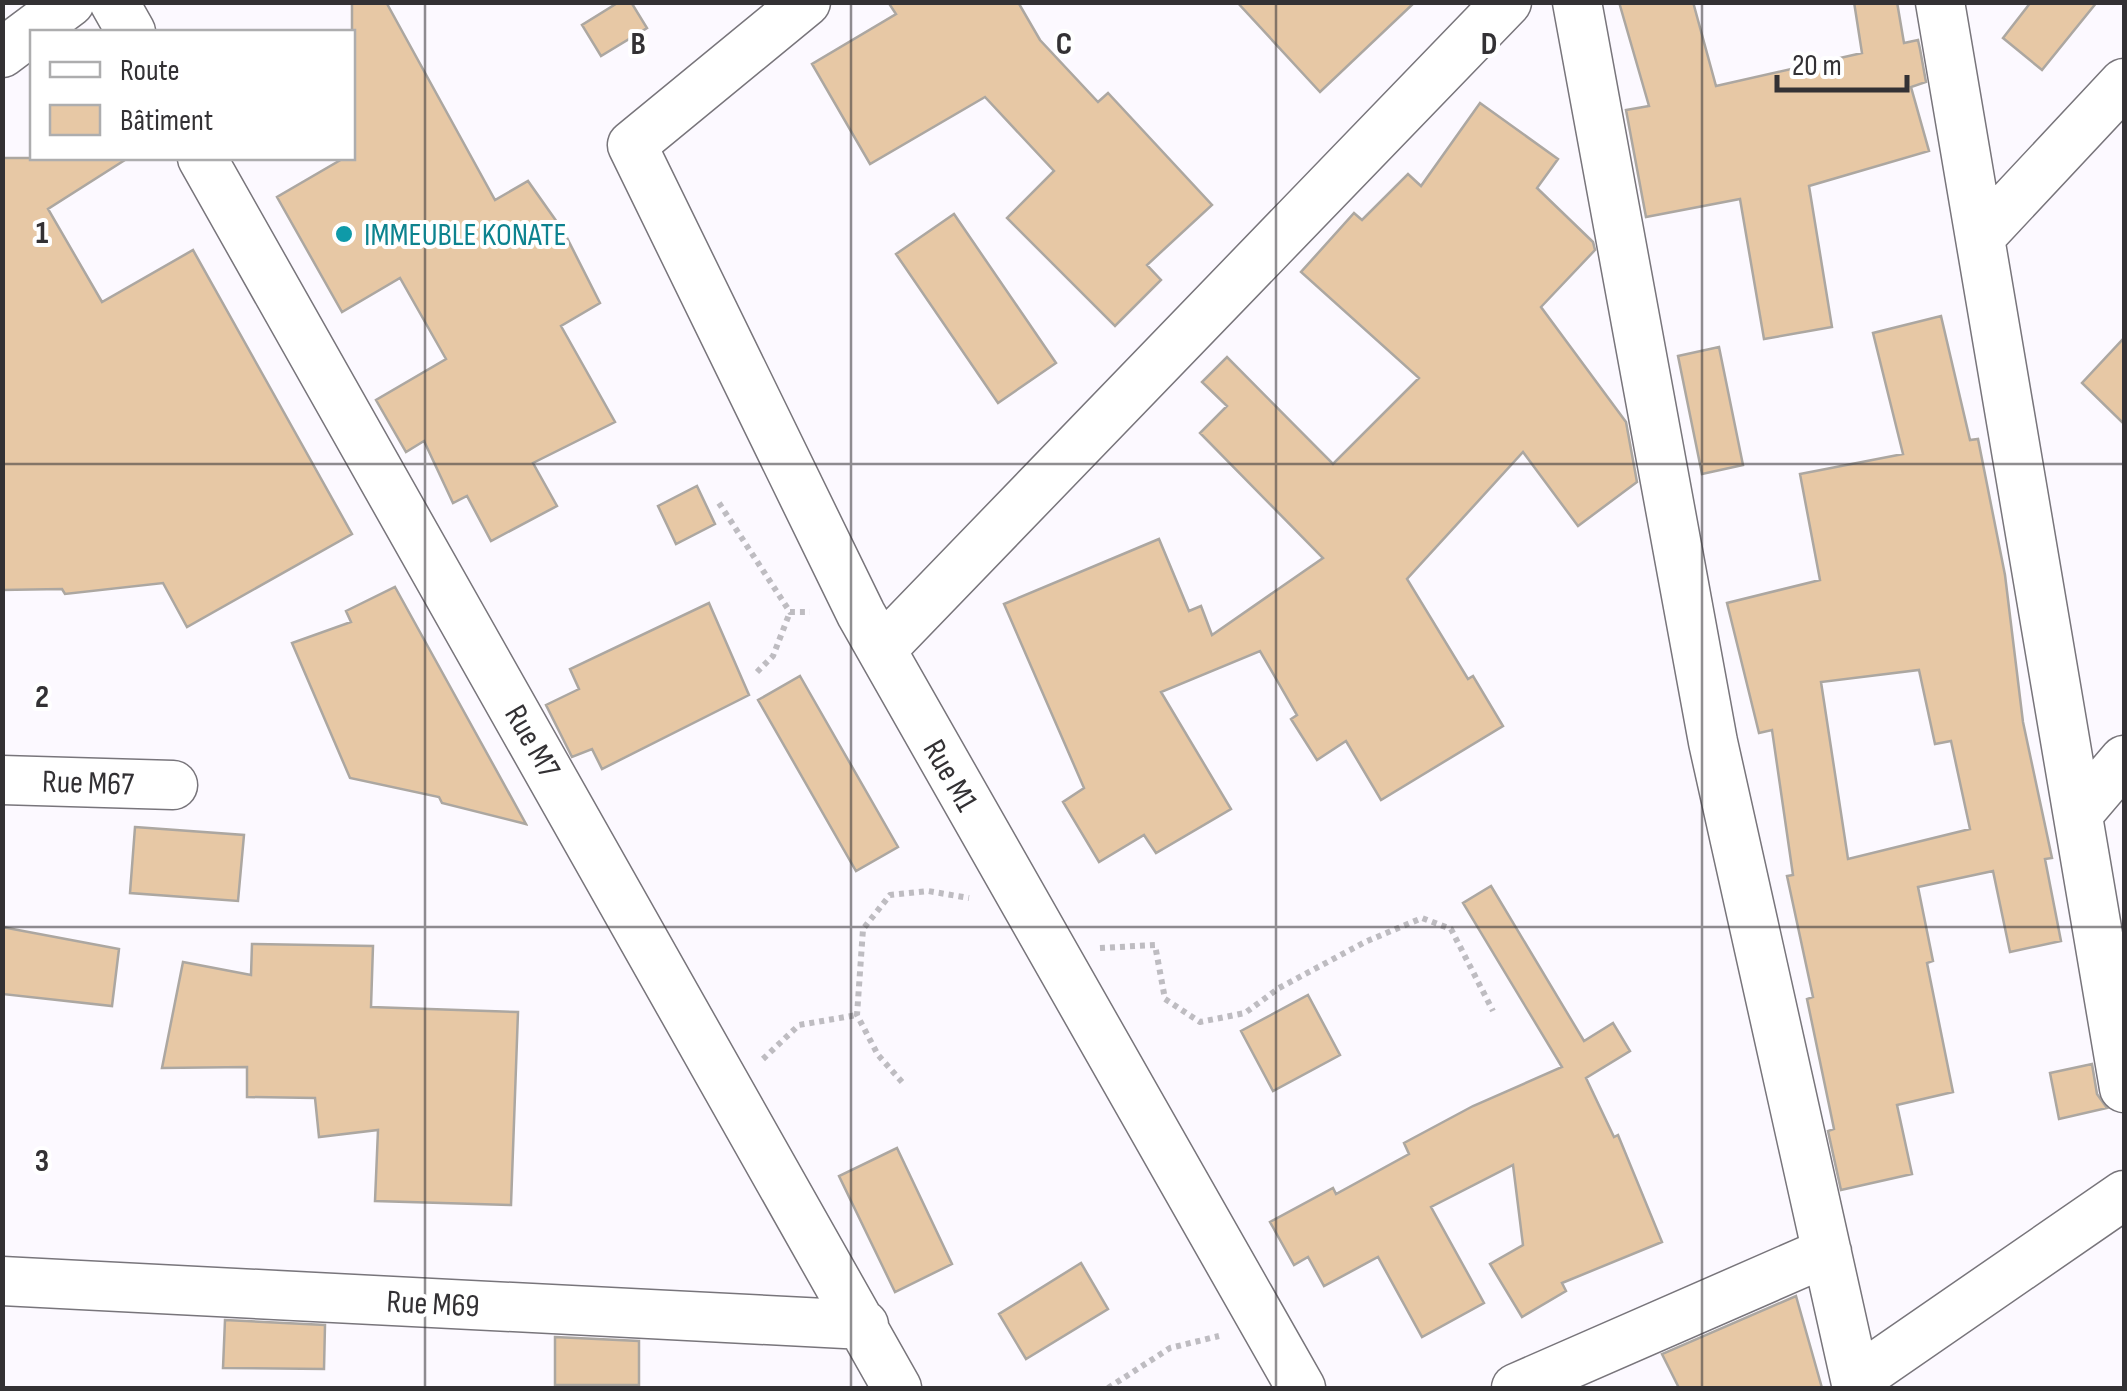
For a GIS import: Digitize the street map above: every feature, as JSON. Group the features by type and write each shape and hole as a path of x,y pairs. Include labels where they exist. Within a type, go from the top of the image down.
{"street":[{"path":"33,30 70,2"},
{"path":"114,2 130,30"},
{"name":"Rue M1","path":"806,2 632,145 872,632 1301,1388"},
{"path":"872,632 1507,2"},
{"path":"1578,2 1713,742 1856,1384 2124,1195"},
{"path":"1940,2 2124,1088"},
{"path":"2,53 30,32"},
{"path":"1980,237 2124,83"},
{"name":"Rue M7","path":"203,160 897,1388"},
{"path":"2078,814 2124,760"},
{"name":"Rue M67","path":"2,780 173,785"},
{"path":"1516,1388 1827,1252"},
{"name":"Rue M69","path":"2,1282 864,1325"}],"path":[{"path":"719,503 790,612 872,632"},
{"path":"758,672 773,656 790,612"},
{"path":"902,1082 878,1055 857,1015 863,929 890,896 928,891 970,898 1043,936 1090,948 1155,944 1165,999 1200,1022 1245,1013 1279,988 1364,942 1422,918 1451,929 1493,1011"},
{"path":"756,1068 799,1025 857,1015"},
{"path":"1108,1388 1170,1348 1219,1336 1233,1344"}],"building":[{"path":"352,2 386,2 495,200 528,181 564,232 600,303 561,326 615,422 533,463 557,506 491,541 467,496 453,503 424,441 406,452 376,400 446,359 400,278 342,312 277,197 341,160 355,160"},
{"path":"619,2 631,2 647,28 601,56 582,25"},
{"path":"888,2 1018,2 1040,40 1098,102 1108,93 1212,205 1147,265 1161,280 1115,326 1007,218 1054,171 985,97 870,164 812,64 896,14"},
{"path":"1237,2 1415,2 1320,92"},
{"path":"1619,2 1693,2 1716,86 1862,53 1854,2 1897,2 1904,43 1918,40 1920,49 1926,82 1911,87 1929,151 1809,186 1832,327 1764,339 1740,199 1646,217 1626,110 1649,106"},
{"path":"2031,2 2097,2 2042,70 2003,38"},
{"path":"1480,103 1558,159 1537,188 1593,242 1595,250 1541,307 1626,422 1637,482 1578,526 1523,452 1407,579 1468,679 1473,676 1503,726 1381,800 1346,741 1317,760 1291,719 1297,715 1260,651 1161,692 1231,809 1156,853 1144,835 1099,862 1063,802 1084,788 1004,604 1159,539 1189,611 1201,606 1212,635 1323,558 1200,433 1227,406 1202,382 1227,357 1333,464 1419,378 1301,272 1354,213 1362,220 1408,174 1421,186"},
{"path":"2,158 125,160 48,209 102,302 193,250 352,534 187,627 163,583 65,594 62,589 2,590"},
{"path":"954,214 1056,363 998,403 896,254"},
{"path":"1941,316 1970,440 1978,439 2005,575 2023,722 2052,858 2045,859 2061,941 2010,952 1993,871 1918,887 1933,961 1927,963 1953,1092 1897,1105 1912,1174 1841,1190 1828,1131 1834,1129 1807,999 1813,997 1787,876 1793,875 1772,730 1759,733 1727,603 1820,580 1800,474 1903,454 1873,333","holes":["1919,670 1935,744 1951,741 1970,829 1848,859 1821,682"]},
{"path":"2124,338 2124,424 2082,383"},
{"path":"1719,347 1743,465 1702,474 1678,356"},
{"path":"697,486 715,524 676,544 658,506"},
{"path":"395,587 526,824 442,803 439,797 350,778 292,643 351,622 346,611"},
{"path":"709,603 749,695 602,769 592,749 572,757 546,705 579,689 570,669"},
{"path":"800,676 898,847 856,871 758,700"},
{"path":"135,827 244,835 238,901 130,893"},
{"path":"1491,886 1584,1041 1613,1023 1630,1051 1586,1078 1614,1137 1618,1135 1662,1242 1562,1283 1566,1291 1522,1317 1490,1264 1523,1245 1513,1165 1431,1207 1484,1303 1422,1337 1378,1257 1324,1286 1308,1257 1294,1265 1270,1222 1333,1188 1336,1194 1409,1154 1404,1143 1473,1106 1562,1067 1463,903"},
{"path":"2,927 119,949 112,1006 2,994"},
{"path":"252,944 373,946 371,1007 518,1012 511,1205 375,1201 378,1130 319,1137 315,1098 247,1097 247,1067 162,1068 183,962 251,975"},
{"path":"1308,995 1340,1055 1273,1091 1241,1031"},
{"path":"2092,1064 2097,1094 2107,1108 2059,1119 2050,1073"},
{"path":"897,1148 952,1264 895,1292 839,1176"},
{"path":"1081,1263 1108,1309 1026,1359 999,1314"},
{"path":"1796,1296 1822,1388 1679,1388 1662,1354"},
{"path":"225,1320 325,1325 324,1369 223,1368"},
{"path":"555,1337 639,1341 639,1385 555,1385"}],"place":[{"name":"IMMEUBLE KONATE","path":"344,234"}]}
